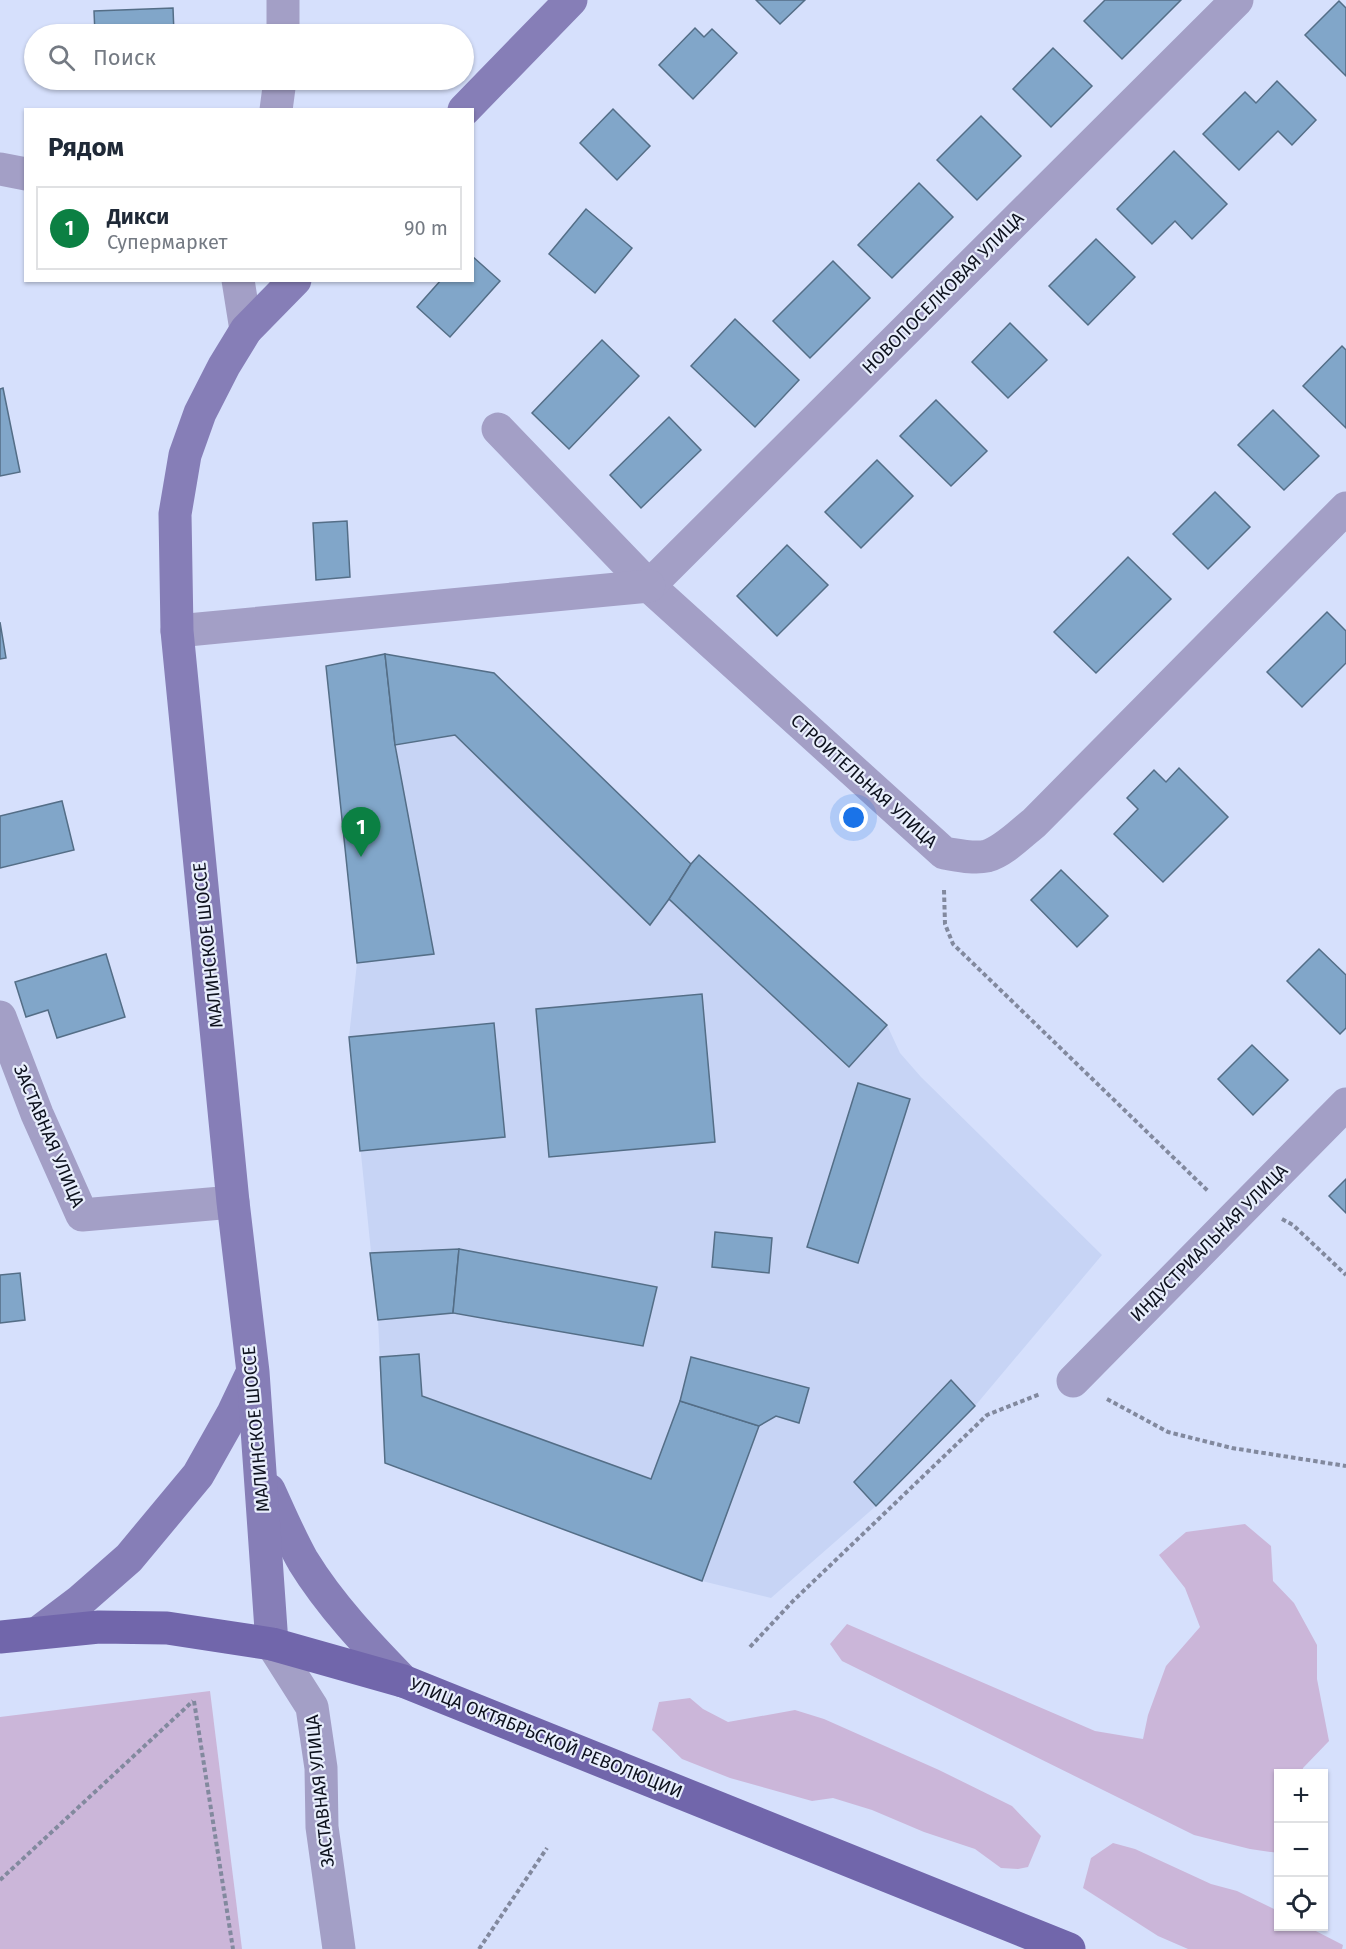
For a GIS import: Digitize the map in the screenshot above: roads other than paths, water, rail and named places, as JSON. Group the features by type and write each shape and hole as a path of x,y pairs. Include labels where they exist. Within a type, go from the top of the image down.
{"main road":[{"path":"466,108 572,0"},
{"name":"МАЛИНСКОЕ ШОССЕ","path":"273,1644 253,1372 233,1202 177,631 175,514 185,455 200,413 246,330 293,282"},
{"path":"39,1632 80,1601 129,1558 198,1475 253,1372"},
{"path":"260,1469 304,1561 359,1635 403,1681"},
{"name":"УЛИЦА ОКТЯБРЬСКОЙ РЕВОЛЮЦИИ","path":"0,1637 99,1627 167,1628 273,1644 403,1681 1069,1949"}],"street":[{"path":"283,0 283,24"},
{"name":"НОВОПОСЕЛКОВАЯ УЛИЦА","path":"649,586 1237,0"},
{"path":"276,108 279,90"},
{"path":"0,169 24,174"},
{"path":"238,282 246,330"},
{"name":"СТРОИТЕЛЬНАЯ УЛИЦА","path":"498,429 649,586 944,853 964,856 987,856 1005,847 1034,823 1346,508"},
{"path":"177,631 649,586"},
{"name":"ЗАСТАВНАЯ УЛИЦА","path":"0,1017 37,1114 82,1215 233,1202"},
{"name":"ИНДУСТРИАЛЬНАЯ УЛИЦА","path":"1073,1381 1346,1104"},
{"name":"ЗАСТАВНАЯ УЛИЦА","path":"273,1644 312,1707 321,1768 322,1827 339,1949"}],"place":[{"name":"Дикси","path":"361,857"}]}
